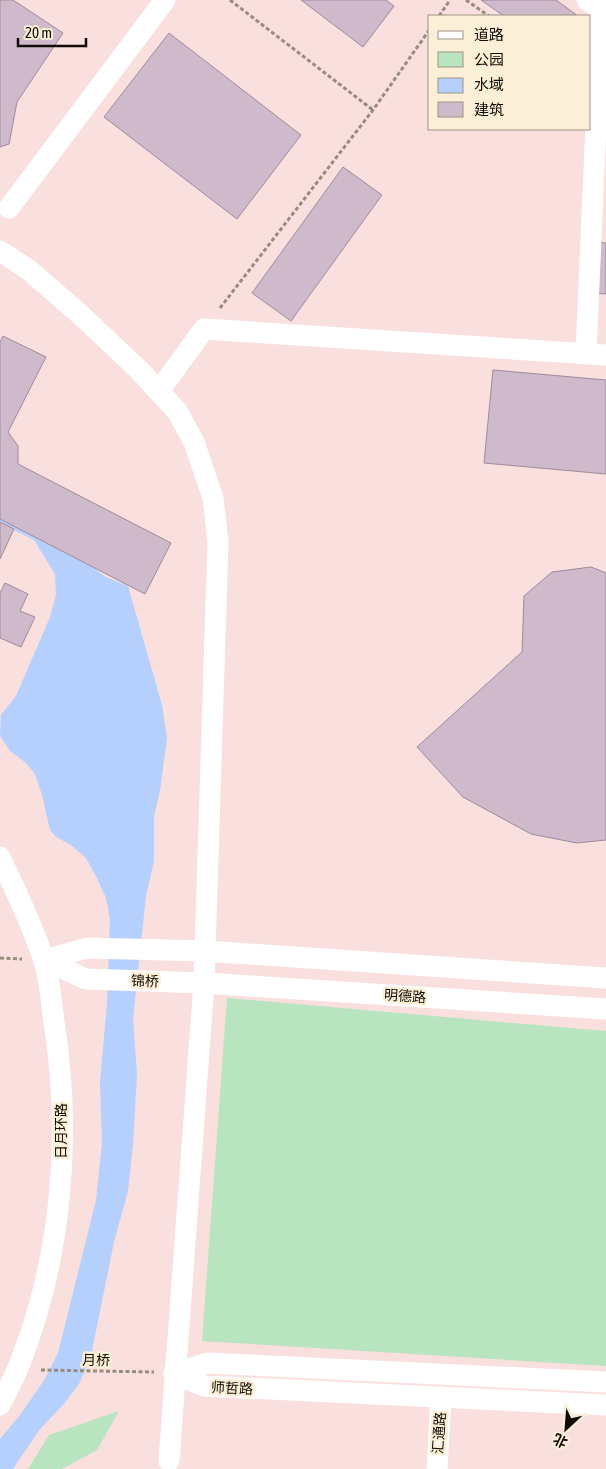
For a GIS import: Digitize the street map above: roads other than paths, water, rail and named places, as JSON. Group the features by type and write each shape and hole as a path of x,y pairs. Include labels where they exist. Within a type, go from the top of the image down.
{"street":[{"path":"9,208 165,0"},
{"path":"159,391 204,328 596,354 601,10 588,0"},
{"path":"0,250 29,270 140,370 177,411 194,442 213,498 218,542 204,983 169,1461"},
{"name":"日月环路","path":"0,857 44,960 58,1049 64,1133 58,1217 48,1270 18,1370 0,1405"},
{"path":"44,960 88,948 205,951 606,978"},
{"name":"锦桥","path":"44,960 86,979 204,983"},
{"name":"明德路","path":"204,983 606,1009"},
{"name":"师哲路","path":"174,1373 208,1363 606,1382"},
{"name":"师哲路","path":"174,1373 204,1386 606,1405"},
{"name":"汇通路","path":"437,1469 442,1397"}],"water":[{"path":"0,515 86,563 106,577 128,586 162,705 167,738 160,791 154,816 154,861 146,896 133,1019 137,1074 128,1191 114,1242 91,1356 79,1384 63,1405 40,1429 13,1469 0,1469 0,1439 20,1415 45,1379 58,1353 96,1200 102,1143 100,1082 107,1003 110,919 106,898 86,858 71,845 56,837 50,830 35,774 26,763 10,751 0,736 1,715 16,696 50,617 56,595 55,574 34,540 0,523"}]}
